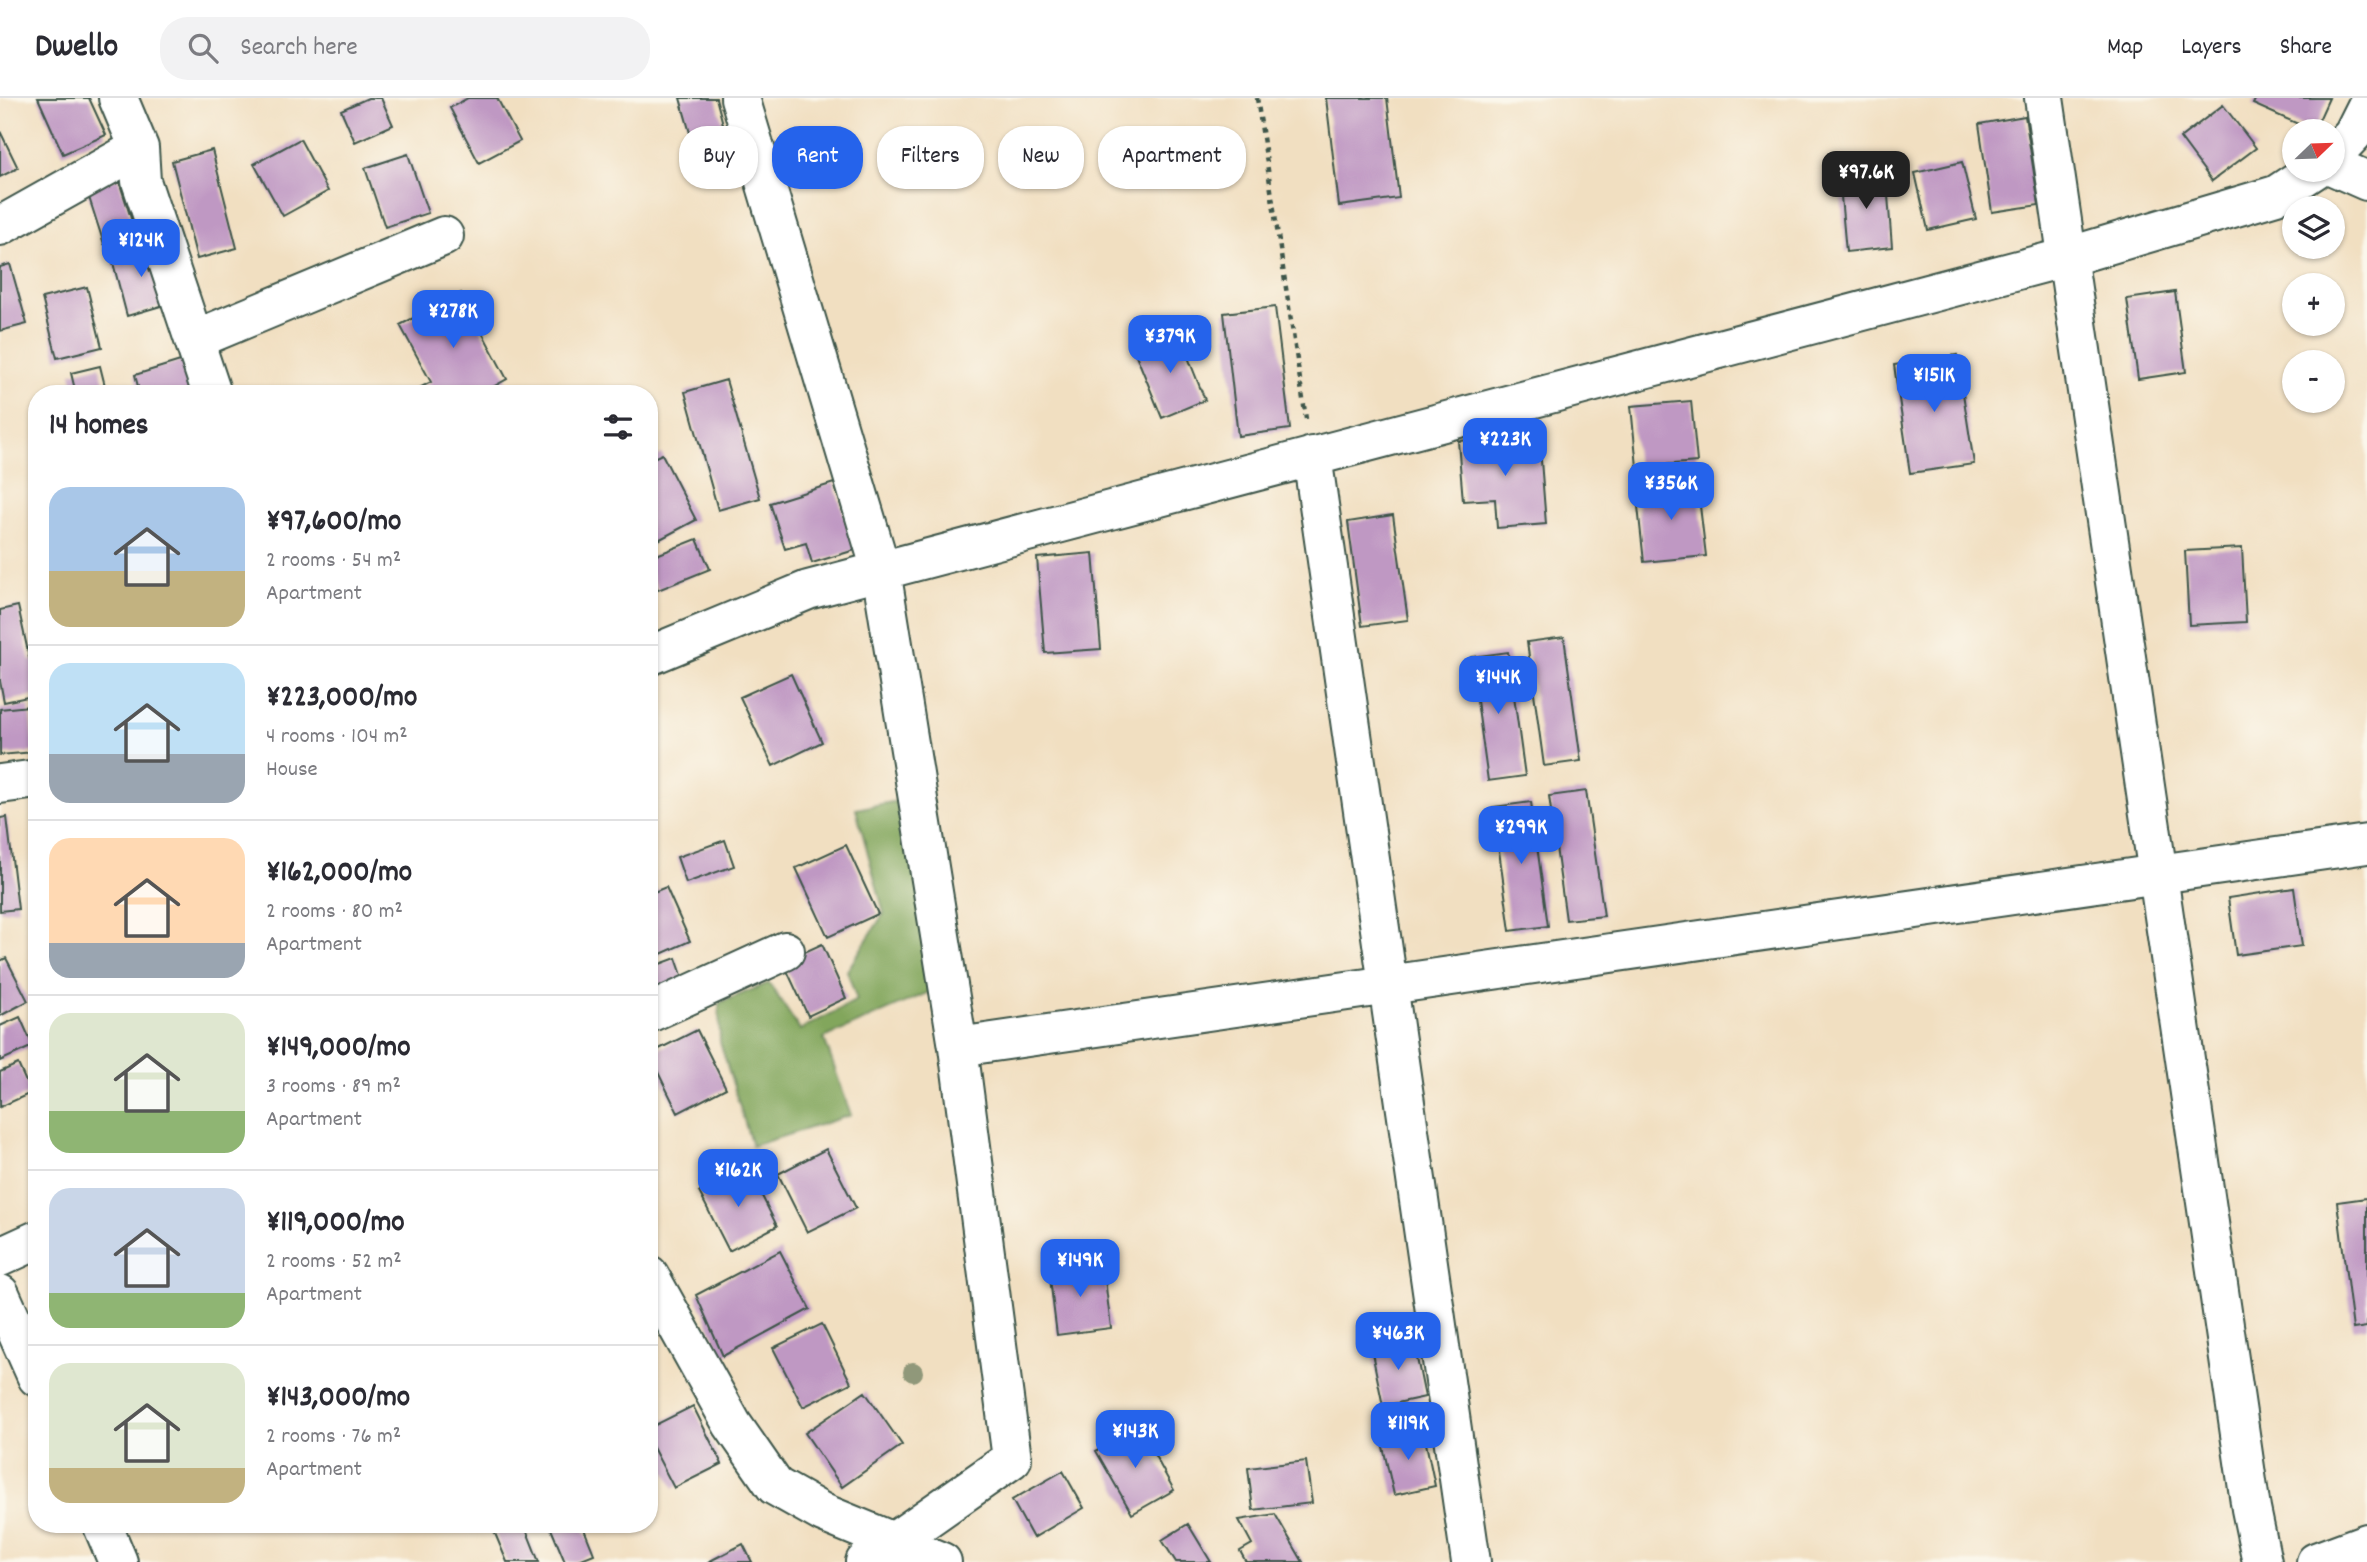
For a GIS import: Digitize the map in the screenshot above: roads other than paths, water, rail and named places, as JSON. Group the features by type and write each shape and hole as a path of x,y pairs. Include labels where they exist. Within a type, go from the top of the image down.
{"main road":[{"path":"118,98 139,148 141,181 209,385"},
{"path":"740,98 881,570 958,1047 1012,1459 880,1552"},
{"path":"2044,98 2249,1495 2262,1562"},
{"path":"2345,142 2353,134 2367,106"},
{"path":"0,226 139,148"},
{"path":"2345,171 2367,181"},
{"path":"658,652 808,590 2067,257 2276,195 2296,182"},
{"path":"194,340 444,236"},
{"path":"1312,456 1471,1562"},
{"path":"0,784 28,780"},
{"path":"958,1047 2367,844"},
{"path":"658,1009 785,951"},
{"path":"0,1257 28,1244"},
{"path":"658,1291 733,1424 775,1486 823,1513 880,1552 942,1562"},
{"path":"0,1293 28,1357"},
{"path":"106,1533 118,1562"},
{"path":"2316,1562 2367,1543"}]}
